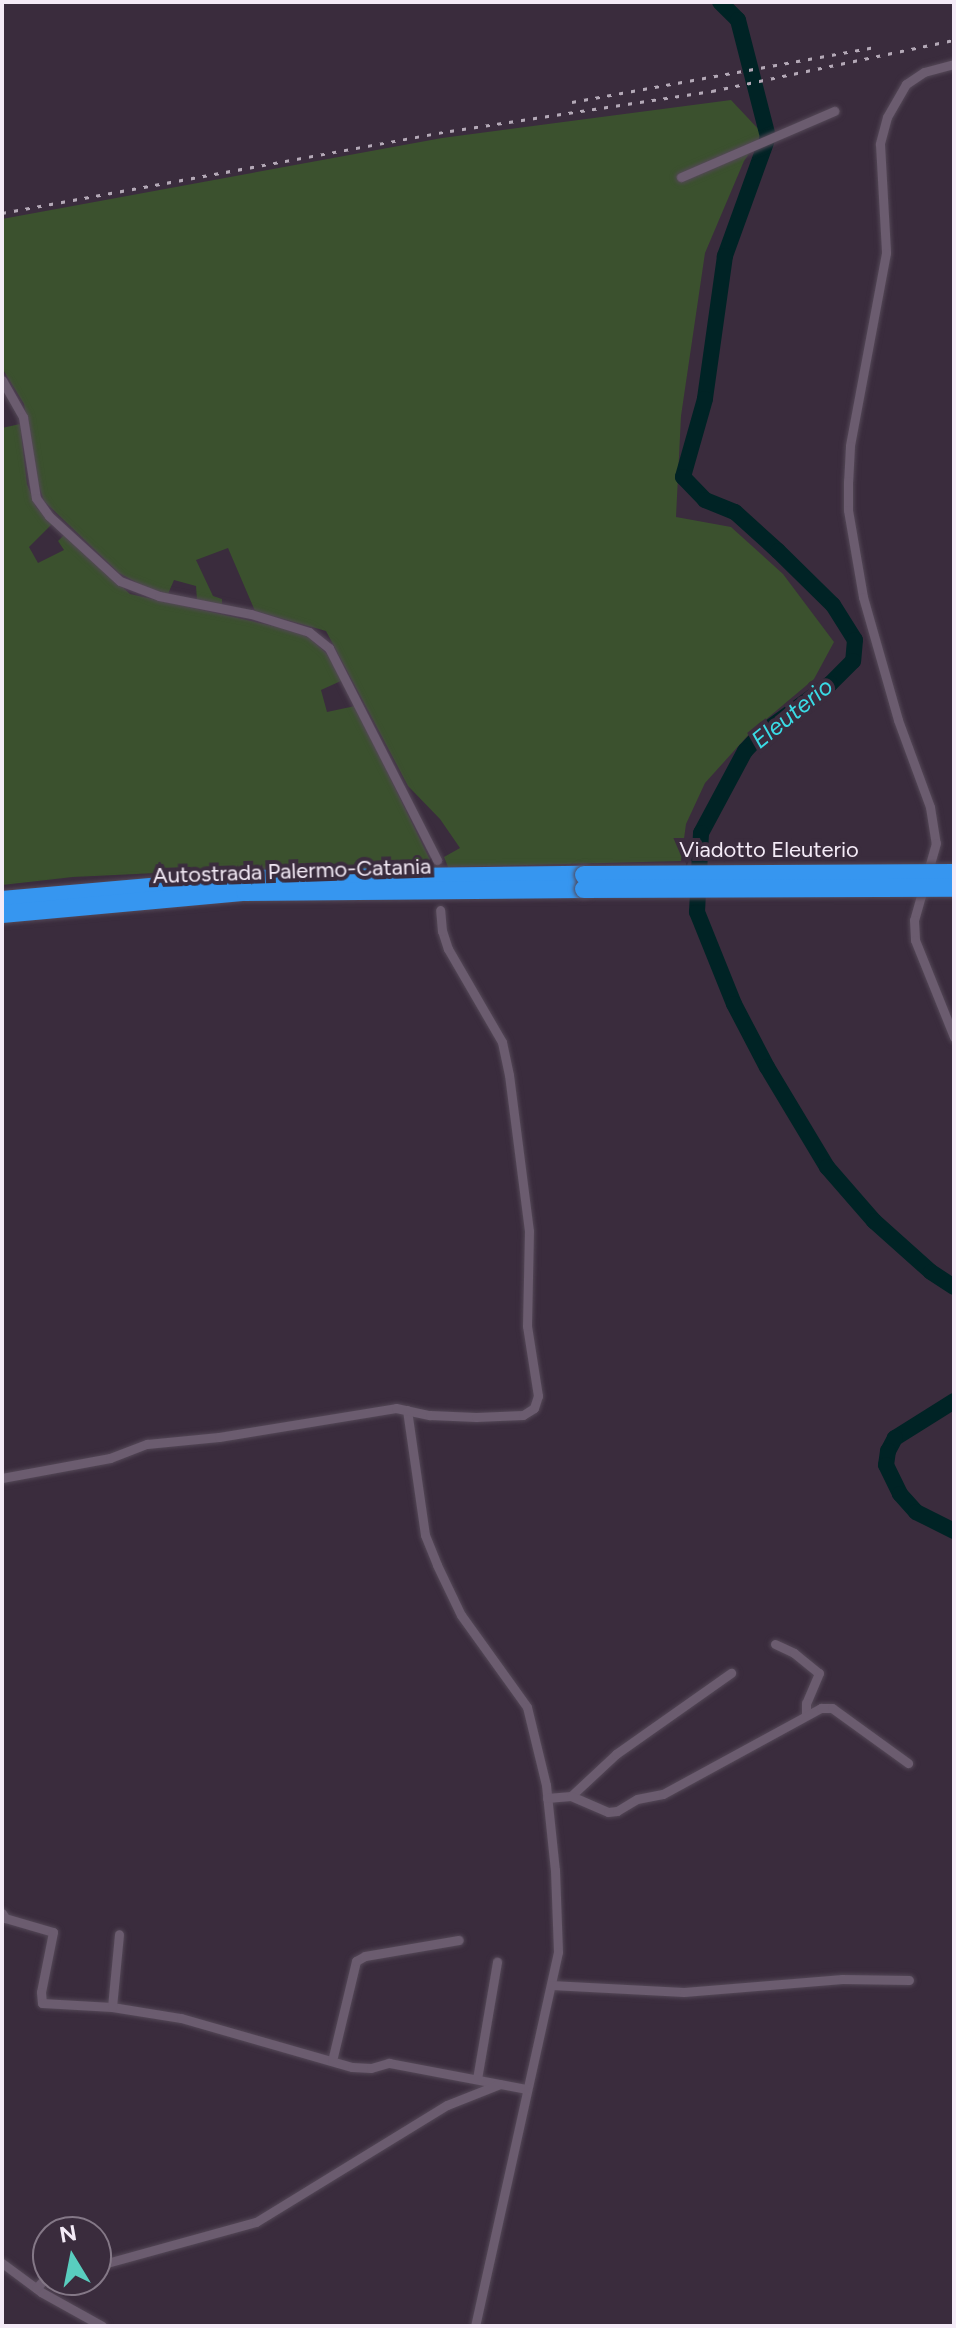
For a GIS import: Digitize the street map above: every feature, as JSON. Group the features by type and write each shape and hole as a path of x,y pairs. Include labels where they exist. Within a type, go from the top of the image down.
{"highway":[{"name":"Viadotto Eleuterio","path":"584,882 954,873"},
{"name":"Autostrada Palermo-Catania","path":"2,900 244,879 584,882"},
{"name":"Viadotto Eleuterio","path":"584,882 954,888"},
{"name":"Autostrada Palermo-Catania","path":"2,914 245,892 584,882"}],"street":[{"path":"954,64 924,72 906,84 887,117 880,144 886,253 850,446 848,510 863,597 898,720 930,807 936,843 914,920 915,940 954,1037"},
{"path":"681,177 834,111"},
{"path":"2,380 23,417 36,498 49,516 120,581 159,596 251,614 309,632 329,648 437,860"},
{"path":"2,1478 110,1458 147,1444 219,1437 396,1408 463,1417 523,1415 534,1408 538,1396 527,1326 528,1220 507,1062 502,1042 448,949 440,910"},
{"path":"407,1410 425,1535 461,1615 527,1707 547,1798 558,1923 558,1952 475,2326"},
{"path":"775,1644 819,1673 806,1703 806,1713"},
{"path":"571,1796 616,1754 731,1673"},
{"path":"547,1798 571,1796 608,1812 617,1811 637,1799 663,1794 806,1713 832,1708 908,1763"},
{"path":"2,1913 5,1918 53,1932 41,1992 42,2003 112,2007 181,2018 332,2061 371,2068 389,2063 527,2089"},
{"path":"112,2007 119,1934"},
{"path":"332,2061 356,1961 365,1956 459,1940"},
{"path":"477,2079 497,1962"},
{"path":"551,1985 684,1992 842,1979 909,1980"},
{"path":"112,2262 256,2222 447,2105 500,2084"},
{"path":"2,2263 32,2285"},
{"path":"50,2296 102,2326"}],"green space":[{"path":"731,100 763,134 744,161 705,253 681,416 676,517 731,527 783,574 834,642 814,679 751,732 705,783 686,824 681,861 448,867 444,857 460,848 440,819 408,786 326,631 255,611 228,548 196,560 213,596 222,599 222,605 197,600 196,586 174,580 168,594 145,587 119,573 44,501 36,477 24,404 2,368 2,219 442,138"},
{"path":"20,424 27,484 36,507 52,524 29,547 38,563 64,550 58,541 65,534 130,594 296,631 311,639 326,653 343,680 321,690 327,712 355,706 434,868 220,870 73,877 2,885 2,428"}],"waterway":[{"name":"Eleuterio","path":"720,2 738,20 768,137 725,256 705,399 683,477 705,500 735,512 778,551 833,605 855,640 853,661 830,684 761,734 745,751 701,833 697,912 734,1004 767,1067 827,1167 874,1221 931,1272 954,1287"},
{"name":"Eleuterio","path":"954,1401 895,1438 888,1451 886,1465 900,1494 916,1512 954,1531"}],"railway":[{"path":"2,213 450,131 712,91 954,40"},
{"path":"572,102 875,47"}]}
